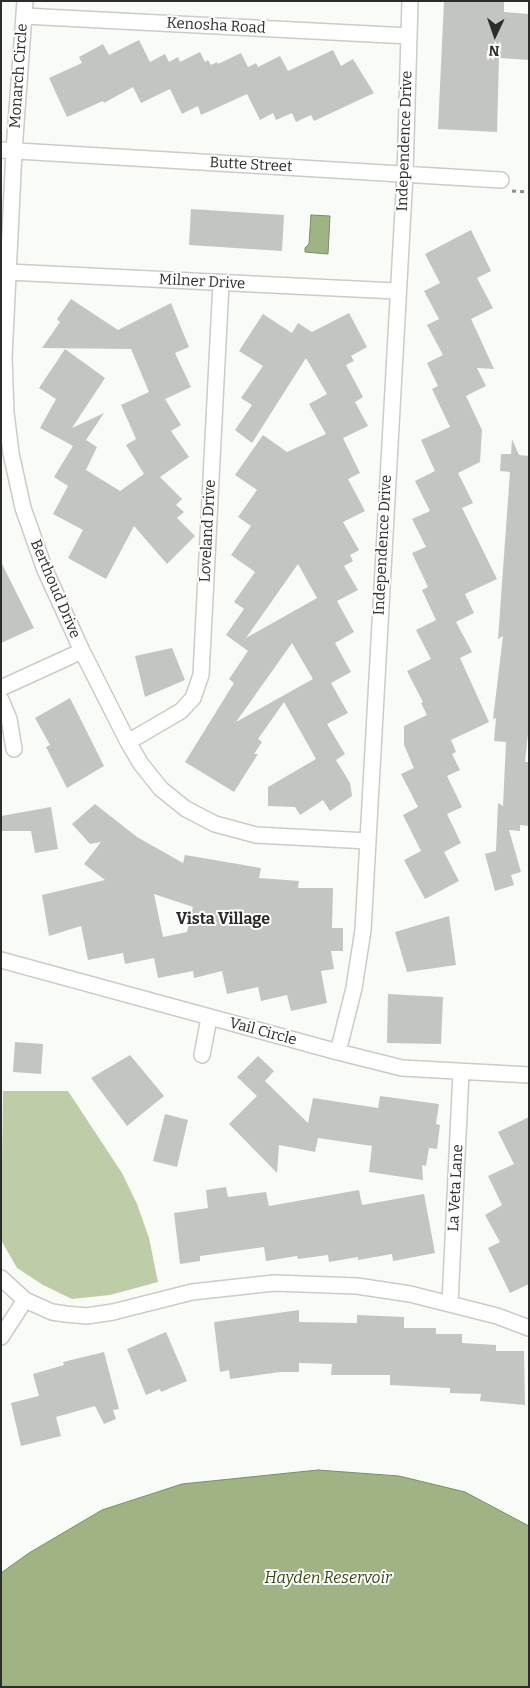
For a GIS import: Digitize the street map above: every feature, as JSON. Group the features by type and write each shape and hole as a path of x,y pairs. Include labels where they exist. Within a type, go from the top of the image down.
{"street":[{"path":"408,36 410,1"},
{"name":"Kenosha Road","path":"24,9 408,36"},
{"name":"Monarch Circle","path":"8,151 24,9"},
{"name":"Independence Drive","path":"338,1052 354,988 363,930 396,291 404,174 408,36"},
{"name":"Butte Street","path":"8,151 501,180"},
{"name":"Berthoud Drive","path":"8,151 8,272 4,358 6,412 11,453 23,508 45,570 82,651 128,742 141,764 161,789 186,809 215,824 256,835 368,841"},
{"name":"Milner Drive","path":"8,272 221,284 396,291"},
{"name":"Loveland Drive","path":"128,742 181,712 193,698 201,676 221,284"},
{"path":"1,688 82,651"},
{"path":"1,700 9,719 14,750"},
{"name":"Vail Circle","path":"1,960 209,1018 402,1068 529,1075"},
{"path":"202,1055 209,1018"},
{"name":"La Veta Lane","path":"450,1304 461,1072"},
{"path":"1,1278 25,1300 52,1312 87,1316 113,1312 192,1292 274,1283 356,1286 410,1294 496,1316 529,1328"},
{"path":"1,1337 25,1300"}],"shaded area":[{"path":"3,1091 68,1091 122,1173 137,1204 149,1238 158,1282 110,1295 72,1299 43,1285 17,1268 1,1240"}],"water":[{"path":"311,215 330,216 328,254 305,252 305,248 309,244"},
{"name":"Hayden Reservoir","path":"318,1470 399,1476 465,1492 529,1526 529,1687 1,1687 1,1573 29,1553 102,1510 182,1484"}],"building":[{"path":"444,1 504,2 504,12 529,14 529,60 499,58 497,132 438,129"},
{"path":"139,40 150,62 165,54 169,62 178,57 180,62 200,52 205,62 208,60 211,65 217,62 218,64 241,53 248,67 256,63 258,67 280,56 288,71 333,50 341,66 353,59 374,93 314,121 311,115 296,122 292,113 276,120 273,113 260,120 247,94 201,115 198,106 182,114 170,89 141,103 133,87 104,103 103,101 67,117 49,78 82,63 79,57 103,44 109,55"},
{"path":"191,209 284,215 282,251 189,245"},
{"path":"471,230 491,271 477,278 493,308 471,319 494,369 477,368 486,386 466,396 482,430 480,462 458,473 473,503 462,508 497,579 465,594 474,613 456,622 472,652 460,658 489,722 451,740 456,752 452,754 460,770 447,776 462,807 447,814 461,843 444,852 459,881 425,899 404,860 421,851 403,815 418,807 401,774 414,768 404,745 404,726 427,715 421,703 423,702 407,671 431,659 416,630 436,620 422,590 428,587 412,553 426,547 412,519 430,511 415,481 435,471 421,440 450,427 432,389 438,386 427,363 443,355 427,325 439,319 424,291 440,283 425,254"},
{"path":"71,299 118,330 171,303 189,347 175,353 191,387 165,399 181,425 171,431 189,457 160,477 182,499 176,505 184,512 177,518 195,536 167,564 134,526 106,579 68,558 83,530 53,514 68,486 54,477 73,446 40,428 56,399 39,388 65,349 105,378 72,428 104,413 86,440 97,447 86,470 120,491 144,474 126,445 136,439 121,405 149,392 131,349 42,348 60,322 57,319"},
{"path":"349,313 367,347 351,356 354,361 346,365 363,397 355,402 368,426 343,438 360,473 348,479 365,511 343,522 359,550 350,555 353,561 344,566 358,590 337,601 354,632 335,643 351,672 331,683 348,713 327,724 345,754 336,760 350,783 352,796 330,811 323,800 300,815 295,807 268,806 268,787 316,759 284,702 258,739 262,742 254,754 258,754 234,792 185,762 234,683 229,679 248,651 226,635 244,609 234,602 255,572 231,555 251,526 238,517 257,490 235,475 263,435 287,452 326,434 309,404 327,394 306,358 252,443 235,430 252,405 241,398 263,366 239,351 263,314 292,333 298,323 312,332","holes":["298,564 317,598 246,638","292,643 313,679 236,722"]},
{"path":"512,439 519,455 529,456 529,724 525,762 529,762 529,826 520,825 520,831 509,830 521,872 511,875 514,885 495,891 485,854 496,851 498,803 503,806 506,742 494,741 496,718 493,719 503,636 498,639 510,472 500,471 501,454 511,454"},
{"path":"1,562 34,628 1,643"},
{"path":"172,648 185,680 145,697 135,656"},
{"path":"70,698 104,766 67,788 46,747 50,745 35,718"},
{"path":"95,804 137,837 183,863 185,855 261,868 259,878 299,881 298,888 333,888 332,928 343,928 343,951 331,951 334,969 321,971 327,1003 291,1011 287,995 261,1001 258,987 227,994 222,971 194,978 193,971 158,978 154,958 125,964 123,953 88,960 81,926 49,936 42,895 105,880 84,864 101,842 90,844 72,824","holes":["154,894 193,907 187,932 163,937"]},
{"path":"51,807 58,849 35,853 31,831 1,831 1,816"},
{"path":"449,916 456,965 407,972 395,932"},
{"path":"388,994 443,997 441,1044 387,1043"},
{"path":"15,1042 43,1044 41,1074 13,1072"},
{"path":"130,1055 164,1096 127,1126 91,1078"},
{"path":"258,1056 274,1071 265,1081 308,1123 313,1098 378,1108 380,1096 439,1104 436,1124 440,1125 437,1149 429,1148 426,1166 422,1165 423,1180 369,1172 372,1146 318,1138 315,1152 279,1145 277,1173 229,1124 257,1096 237,1077"},
{"path":"165,1114 188,1120 177,1167 153,1161"},
{"path":"529,1117 529,1284 510,1293 488,1248 500,1242 485,1215 502,1205 488,1176 514,1164 498,1132"},
{"path":"226,1187 228,1197 266,1192 269,1206 359,1190 362,1205 424,1194 435,1253 393,1261 392,1254 358,1260 358,1257 329,1262 328,1255 298,1259 297,1256 266,1261 264,1247 200,1256 200,1261 180,1264 174,1213 208,1208 206,1190"},
{"path":"299,1310 299,1322 357,1323 357,1315 404,1317 404,1328 436,1328 436,1334 462,1334 462,1343 496,1345 496,1351 524,1351 525,1405 480,1401 481,1394 450,1393 450,1388 390,1385 390,1375 331,1375 332,1364 299,1363 299,1372 280,1372 230,1379 229,1370 220,1372 214,1322"},
{"path":"166,1332 187,1381 161,1392 160,1389 146,1395 127,1349"},
{"path":"104,1352 119,1409 113,1410 116,1419 104,1424 95,1406 56,1417 61,1436 21,1446 11,1403 39,1396 33,1374 64,1365 63,1362"}],"district":[{"name":"Vista Village","path":"223,920"}]}
